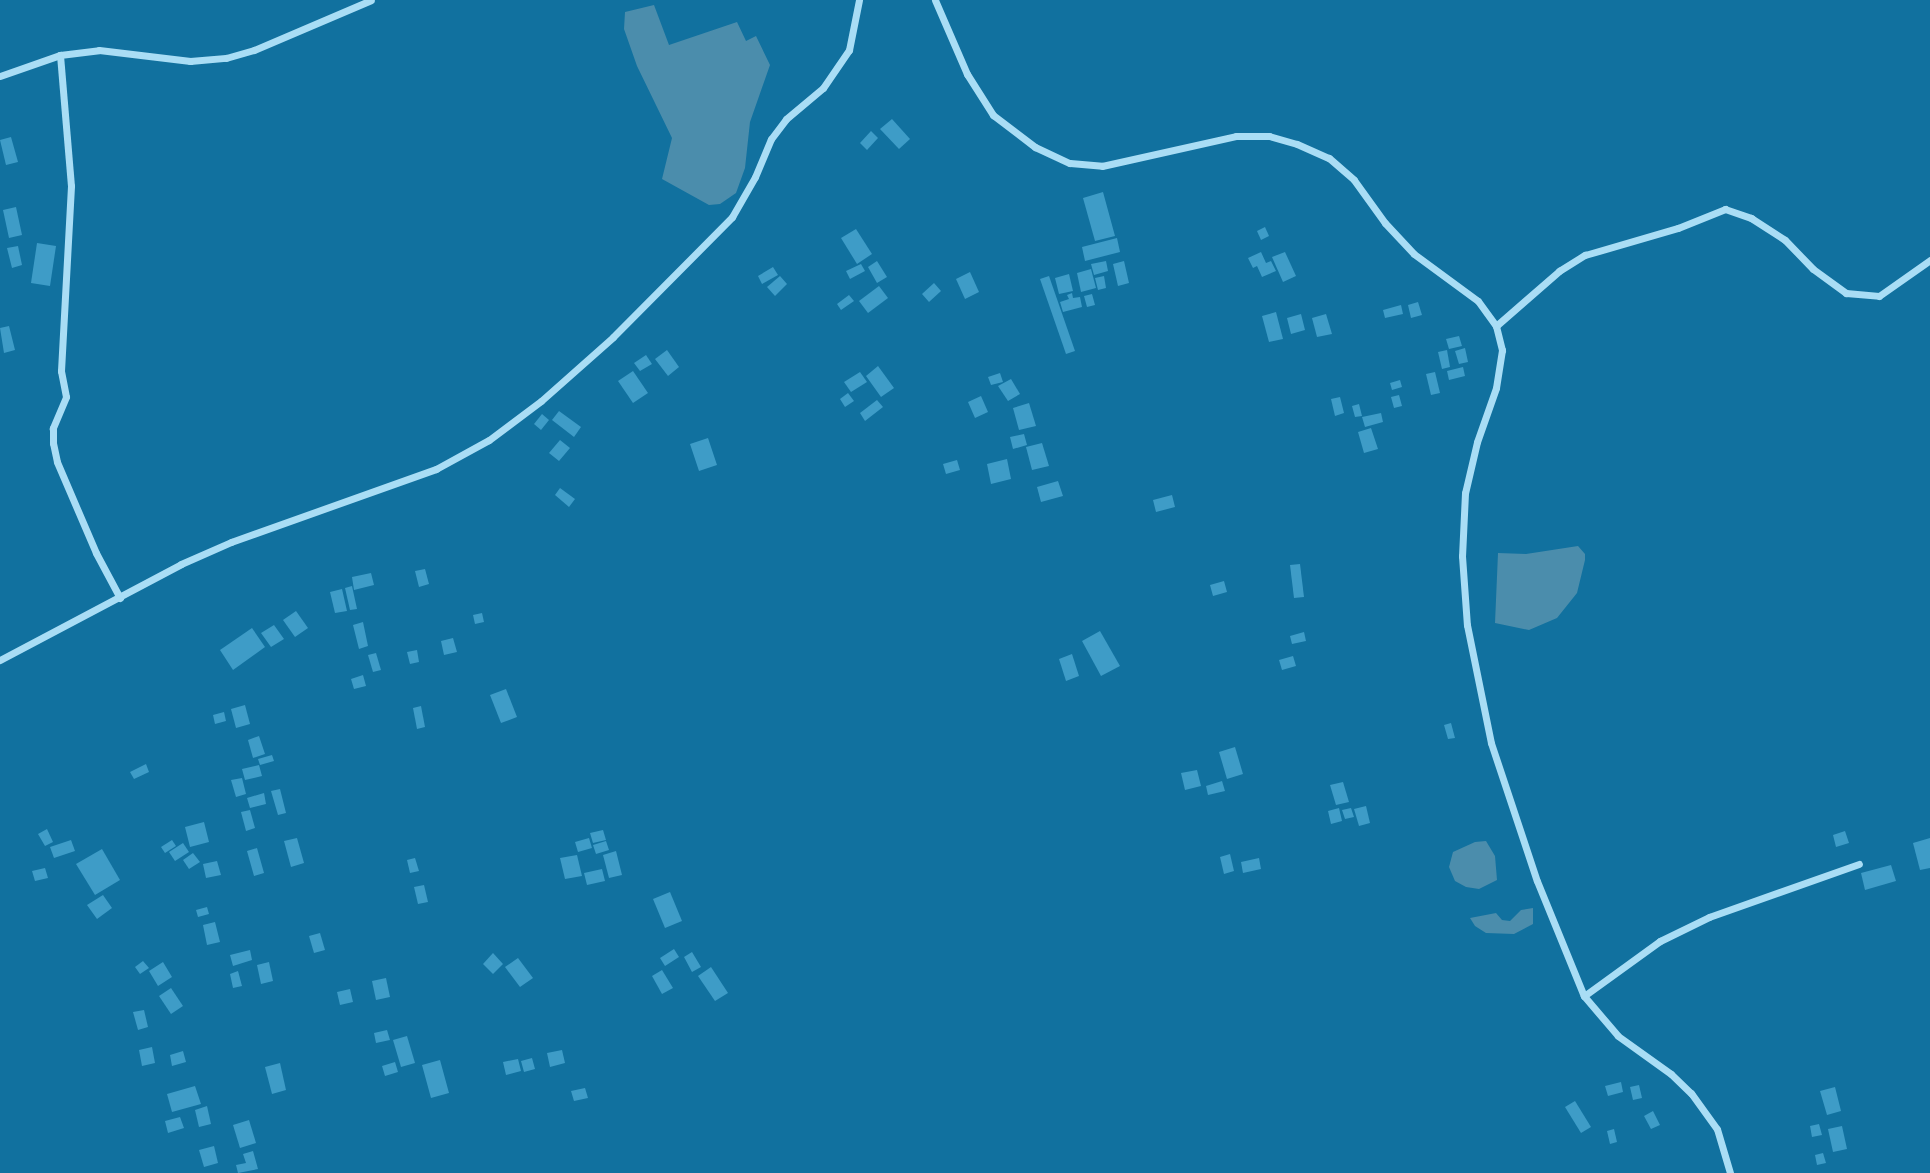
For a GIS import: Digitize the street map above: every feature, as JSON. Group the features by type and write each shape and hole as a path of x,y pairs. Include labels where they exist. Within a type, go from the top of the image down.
{"street":[{"path":"0,76 60,55 99,50 190,61 226,58 254,50 371,0"},
{"path":"0,660 231,542 436,469 489,440 541,401 613,337 732,217 755,177 771,139 786,119 823,88 849,50 859,0"},
{"path":"935,0 967,74 993,115 1035,147 1070,163 1102,166 1236,136 1269,136 1297,144 1328,158 1353,180 1385,223 1414,254 1478,301 1496,326 1502,350 1496,388 1477,442 1465,493 1462,556 1467,625 1476,678 1505,788 1536,881 1584,996 1618,1036 1671,1074 1691,1093 1717,1129 1730,1173"},
{"path":"60,55 71,186 61,371 66,397 52,428 53,443 57,462 96,553 120,598"},
{"path":"1496,326 1559,271 1585,255 1678,228 1725,209 1751,218 1784,240 1813,269 1846,293 1879,296 1930,260"},
{"path":"1584,996 1660,941 1709,917 1859,864"}],"water":[{"path":"654,5 669,45 737,22 746,41 756,36 770,65 750,122 745,168 736,193 720,204 709,205 662,179 672,138 637,66 624,29 625,12"},
{"path":"1578,546 1585,554 1585,560 1577,593 1557,618 1529,630 1495,623 1498,553 1526,554"},
{"path":"1486,841 1495,856 1497,880 1479,889 1466,887 1455,881 1449,867 1453,852 1475,842"},
{"path":"1533,908 1533,924 1514,934 1486,933 1475,926 1470,918 1496,913 1502,920 1510,921 1521,910"}],"building":[{"path":"892,119 910,139 899,149 880,129"},
{"path":"871,131 878,138 867,150 860,143"},
{"path":"11,137 18,162 6,165 0,140"},
{"path":"1103,192 1115,236 1095,241 1083,198"},
{"path":"16,207 22,235 9,238 3,210"},
{"path":"1265,227 1269,236 1261,240 1257,231"},
{"path":"856,229 872,254 857,264 841,238"},
{"path":"1117,238 1120,252 1085,261 1082,247"},
{"path":"37,243 56,246 50,286 31,283"},
{"path":"18,246 22,265 12,268 7,248"},
{"path":"1261,252 1266,263 1271,261 1276,271 1262,277 1257,266 1253,268 1248,258"},
{"path":"1285,252 1296,276 1283,282 1272,257"},
{"path":"877,261 887,277 877,283 868,267"},
{"path":"1106,261 1108,271 1094,275 1091,264"},
{"path":"1124,261 1129,283 1118,286 1113,264"},
{"path":"861,264 865,271 850,279 846,271"},
{"path":"773,267 778,275 762,284 758,276"},
{"path":"1091,269 1096,288 1081,292 1077,273"},
{"path":"970,272 979,292 965,299 956,279"},
{"path":"1069,274 1073,291 1059,294 1055,278"},
{"path":"780,276 787,284 775,296 767,287"},
{"path":"1049,276 1075,351 1066,354 1040,279"},
{"path":"1104,276 1106,288 1098,290 1095,278"},
{"path":"934,283 941,291 929,302 922,294"},
{"path":"879,286 888,298 868,313 859,301"},
{"path":"1072,293 1073,298 1080,297 1082,307 1063,312 1060,302 1069,299 1067,295"},
{"path":"1092,294 1095,305 1087,307 1084,296"},
{"path":"849,295 854,301 841,310 837,304"},
{"path":"1418,302 1422,315 1411,318 1408,305"},
{"path":"1401,305 1403,314 1385,318 1383,310"},
{"path":"1276,312 1283,339 1269,342 1262,316"},
{"path":"1301,314 1305,330 1291,334 1287,318"},
{"path":"1326,314 1332,334 1317,337 1312,318"},
{"path":"9,326 15,350 4,353 0,328"},
{"path":"1459,336 1462,346 1449,349 1446,339"},
{"path":"1465,348 1468,362 1459,364 1455,351"},
{"path":"667,350 679,367 668,376 655,359"},
{"path":"1447,350 1450,367 1442,369 1438,352"},
{"path":"646,355 652,364 640,371 634,363"},
{"path":"878,366 894,388 881,397 866,376"},
{"path":"1463,367 1465,376 1449,380 1447,371"},
{"path":"633,371 648,393 633,403 618,381"},
{"path":"860,372 867,382 851,392 844,382"},
{"path":"1435,372 1440,393 1431,395 1426,374"},
{"path":"1000,373 1003,382 991,385 988,377"},
{"path":"1011,379 1020,394 1008,401 998,386"},
{"path":"1400,380 1402,387 1392,390 1390,383"},
{"path":"848,393 854,401 845,407 840,399"},
{"path":"1399,395 1402,406 1394,408 1391,397"},
{"path":"981,396 988,412 975,418 968,402"},
{"path":"1340,397 1344,413 1335,416 1331,399"},
{"path":"877,400 883,407 865,421 860,413"},
{"path":"1029,403 1036,426 1019,430 1013,408"},
{"path":"1359,404 1362,416 1355,417 1352,406"},
{"path":"559,411 581,427 574,437 552,420"},
{"path":"1381,413 1383,422 1365,427 1362,417"},
{"path":"542,414 549,420 541,430 534,424"},
{"path":"1371,428 1378,449 1364,453 1358,432"},
{"path":"1024,434 1027,445 1013,449 1010,437"},
{"path":"708,438 717,465 699,471 690,444"},
{"path":"560,440 570,448 559,461 549,453"},
{"path":"1042,443 1049,466 1032,470 1026,447"},
{"path":"1007,459 1011,479 991,484 987,464"},
{"path":"957,460 960,470 946,474 943,464"},
{"path":"1058,481 1063,496 1041,502 1037,487"},
{"path":"560,488 575,499 569,507 555,495"},
{"path":"1172,495 1175,507 1156,512 1153,500"},
{"path":"1300,564 1304,597 1294,598 1290,565"},
{"path":"425,569 429,584 419,587 415,571"},
{"path":"371,573 374,585 354,590 352,577"},
{"path":"1224,581 1227,592 1213,596 1210,585"},
{"path":"352,586 357,609 350,610 345,588"},
{"path":"342,589 347,611 335,613 330,592"},
{"path":"296,611 308,628 295,637 283,620"},
{"path":"482,613 484,622 475,624 473,615"},
{"path":"363,622 368,646 359,649 353,625"},
{"path":"274,625 284,639 271,647 261,633"},
{"path":"252,628 265,647 233,670 220,650"},
{"path":"1100,631 1120,666 1101,676 1082,641"},
{"path":"1304,632 1306,641 1292,644 1290,636"},
{"path":"453,638 457,652 444,655 441,641"},
{"path":"417,650 419,662 410,664 407,652"},
{"path":"376,653 381,670 373,672 368,655"},
{"path":"1072,654 1079,676 1066,681 1059,659"},
{"path":"1293,656 1296,666 1282,670 1279,660"},
{"path":"363,675 366,686 354,689 351,679"},
{"path":"506,689 517,717 501,723 490,695"},
{"path":"245,705 250,724 236,728 231,709"},
{"path":"421,706 425,727 417,729 413,708"},
{"path":"224,712 226,721 215,724 213,715"},
{"path":"1451,723 1455,738 1448,739 1444,725"},
{"path":"259,736 265,754 253,758 248,740"},
{"path":"1235,747 1243,774 1227,779 1219,752"},
{"path":"272,755 274,761 260,765 258,759"},
{"path":"146,764 149,772 134,779 130,772"},
{"path":"259,765 262,776 245,780 242,769"},
{"path":"1197,770 1201,786 1185,790 1181,773"},
{"path":"242,778 246,794 236,797 231,780"},
{"path":"1222,781 1225,791 1208,795 1206,786"},
{"path":"1343,782 1349,802 1336,805 1330,785"},
{"path":"280,789 286,813 278,815 271,791"},
{"path":"264,793 266,804 250,808 247,798"},
{"path":"1366,806 1370,823 1359,826 1354,809"},
{"path":"1339,808 1342,821 1331,824 1328,811"},
{"path":"1351,808 1354,817 1345,819 1342,810"},
{"path":"250,810 255,828 246,831 241,812"},
{"path":"204,822 209,842 190,847 185,827"},
{"path":"47,829 53,842 45,846 38,834"},
{"path":"603,830 606,840 593,843 590,833"},
{"path":"1845,831 1849,843 1836,847 1833,835"},
{"path":"297,838 304,863 291,867 284,841"},
{"path":"589,838 592,848 578,852 575,842"},
{"path":"1930,838 1930,868 1920,870 1913,843"},
{"path":"71,840 75,851 54,858 50,847"},
{"path":"172,840 176,846 165,853 161,847"},
{"path":"606,841 609,850 596,854 593,845"},
{"path":"183,843 189,852 175,861 169,852"},
{"path":"257,848 264,873 254,876 247,851"},
{"path":"102,849 120,880 95,895 76,864"},
{"path":"616,851 622,875 609,878 603,855"},
{"path":"193,853 200,862 189,869 183,860"},
{"path":"1230,854 1234,871 1224,874 1220,857"},
{"path":"577,855 582,876 565,879 560,858"},
{"path":"415,858 419,871 410,873 407,860"},
{"path":"1259,858 1261,869 1243,873 1241,862"},
{"path":"217,861 221,875 206,878 203,864"},
{"path":"1891,865 1896,881 1865,890 1861,873"},
{"path":"45,868 48,878 35,881 32,871"},
{"path":"602,869 605,881 587,885 584,873"},
{"path":"424,885 428,902 418,904 414,887"},
{"path":"670,892 682,921 665,928 653,899"},
{"path":"103,895 112,908 97,919 87,905"},
{"path":"207,907 209,914 198,917 196,910"},
{"path":"215,922 220,942 207,945 203,925"},
{"path":"320,933 325,950 314,953 309,936"},
{"path":"674,949 679,957 665,966 660,958"},
{"path":"250,950 252,960 233,966 230,955"},
{"path":"692,952 701,967 692,972 684,957"},
{"path":"493,953 503,964 493,974 483,964"},
{"path":"518,958 533,978 520,987 505,967"},
{"path":"143,961 149,968 140,974 135,967"},
{"path":"163,962 172,977 158,986 149,971"},
{"path":"269,962 273,981 261,984 257,965"},
{"path":"711,967 728,993 715,1001 698,976"},
{"path":"662,970 673,988 662,994 652,976"},
{"path":"238,971 242,986 233,988 230,974"},
{"path":"386,978 390,997 376,1000 372,981"},
{"path":"171,988 183,1006 171,1014 159,996"},
{"path":"350,989 353,1002 340,1005 337,992"},
{"path":"144,1010 148,1027 138,1030 133,1012"},
{"path":"387,1030 390,1040 376,1043 374,1033"},
{"path":"407,1036 415,1063 401,1067 393,1040"},
{"path":"152,1047 155,1063 142,1066 139,1050"},
{"path":"562,1050 565,1063 550,1067 547,1053"},
{"path":"183,1051 186,1062 172,1066 170,1055"},
{"path":"532,1058 535,1069 524,1072 521,1061"},
{"path":"518,1059 521,1071 506,1075 503,1062"},
{"path":"440,1060 449,1093 431,1098 422,1065"},
{"path":"395,1062 398,1072 385,1076 382,1066"},
{"path":"280,1063 286,1090 272,1094 265,1067"},
{"path":"1621,1082 1623,1092 1608,1096 1605,1086"},
{"path":"1639,1085 1642,1098 1633,1100 1630,1087"},
{"path":"195,1086 201,1104 172,1112 167,1094"},
{"path":"1835,1087 1841,1111 1827,1115 1820,1091"},
{"path":"585,1088 588,1098 574,1101 571,1091"},
{"path":"1575,1101 1591,1127 1581,1133 1565,1107"},
{"path":"207,1106 211,1124 199,1127 195,1110"},
{"path":"1653,1111 1660,1125 1651,1129 1644,1116"},
{"path":"180,1117 184,1128 168,1133 165,1121"},
{"path":"249,1120 256,1143 240,1148 233,1125"},
{"path":"1819,1124 1822,1135 1812,1137 1810,1126"},
{"path":"1842,1126 1847,1149 1833,1152 1828,1129"},
{"path":"1614,1129 1617,1142 1610,1144 1607,1131"},
{"path":"214,1146 218,1163 204,1167 199,1150"},
{"path":"253,1151 258,1169 238,1173 236,1165 246,1163 243,1154"},
{"path":"1823,1153 1826,1163 1817,1165 1815,1155"}]}
